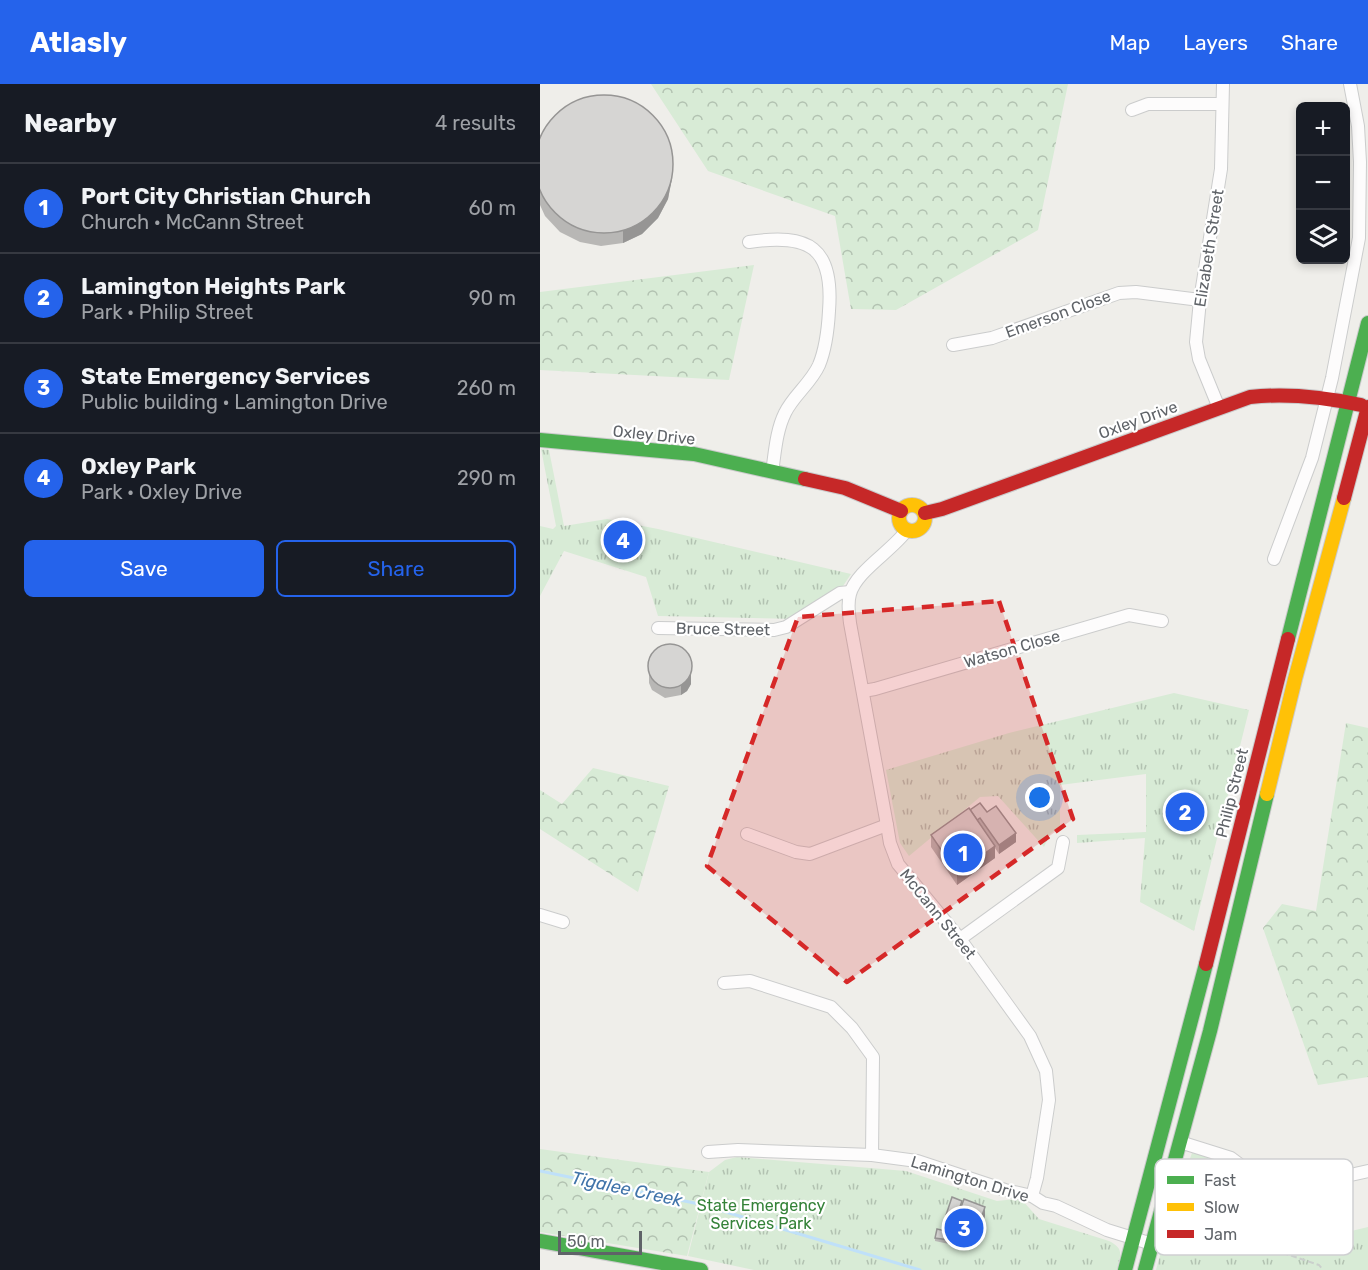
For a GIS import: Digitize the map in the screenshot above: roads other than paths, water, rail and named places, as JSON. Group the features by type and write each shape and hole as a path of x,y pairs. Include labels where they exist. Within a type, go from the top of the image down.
{"main road":[{"name":"Philip Street","path":"1125,1270 1196,1003 1368,323"},
{"name":"Oxley Drive","path":"925,513 942,509 1250,397 1273,394 1327,399 1368,407"},
{"name":"Philip Street","path":"1175,1159 1238,917 1294,679 1368,407"},
{"name":"Oxley Drive","path":"540,440 694,454 845,488 901,511"},
{"path":"913,504 922,508 925,513 925,522 916,531 906,530 899,522 901,511 904,507 913,504"},
{"name":"Philip Street","path":"1145,1270 1155,1233"},
{"path":"540,1241 701,1270"},
{"path":"618,1254 665,1270"}],"street":[{"name":"Elizabeth Street","path":"1218,408 1196,342 1200,300 1221,169 1223,84"},
{"path":"1274,559 1312,458 1327,399 1359,238 1358,126 1350,84"},
{"path":"1132,110 1148,104 1222,104"},
{"path":"749,242 773,238 799,241 819,255 830,277 827,332 819,364 785,412 772,472"},
{"name":"Emerson Close","path":"953,345 992,338 1119,292 1200,300"},
{"path":"850,592 857,580 900,540 906,530"},
{"name":"Bruce Street","path":"658,628 774,630 786,627 840,593 850,592"},
{"name":"McCann Street","path":"850,592 848,608 850,623 890,843 898,864 960,939 1030,1036 1046,1071 1049,1100 1032,1196"},
{"name":"Watson Close","path":"863,691 1128,615 1162,621"},
{"path":"747,834 796,852 810,854 887,825"},
{"path":"960,939 1058,868 1063,842"},
{"path":"540,915 563,922"},
{"path":"724,983 750,981 831,1007 852,1028 873,1057 872,1155"},
{"path":"1180,1142 1232,1159"},
{"name":"Lamington Drive","path":"708,1152 738,1150 872,1155 917,1161 1005,1190 1032,1196 1043,1203 1056,1206 1107,1230 1152,1244"},
{"path":"1353,1174 1368,1170"}],"waterway":[{"name":"Tigalee Creek","path":"540,1171 699,1204 920,1270"}],"place":[{"name":"Oxley Park","path":"623,540"},
{"name":"Lamington Heights Park","path":"1185,812"},
{"name":"Port City Christian Church","path":"963,853"},
{"name":"State Emergency Services","path":"964,1228"}],"park label":[{"name":"State Emergency Services Park","path":"761,1214"}]}
